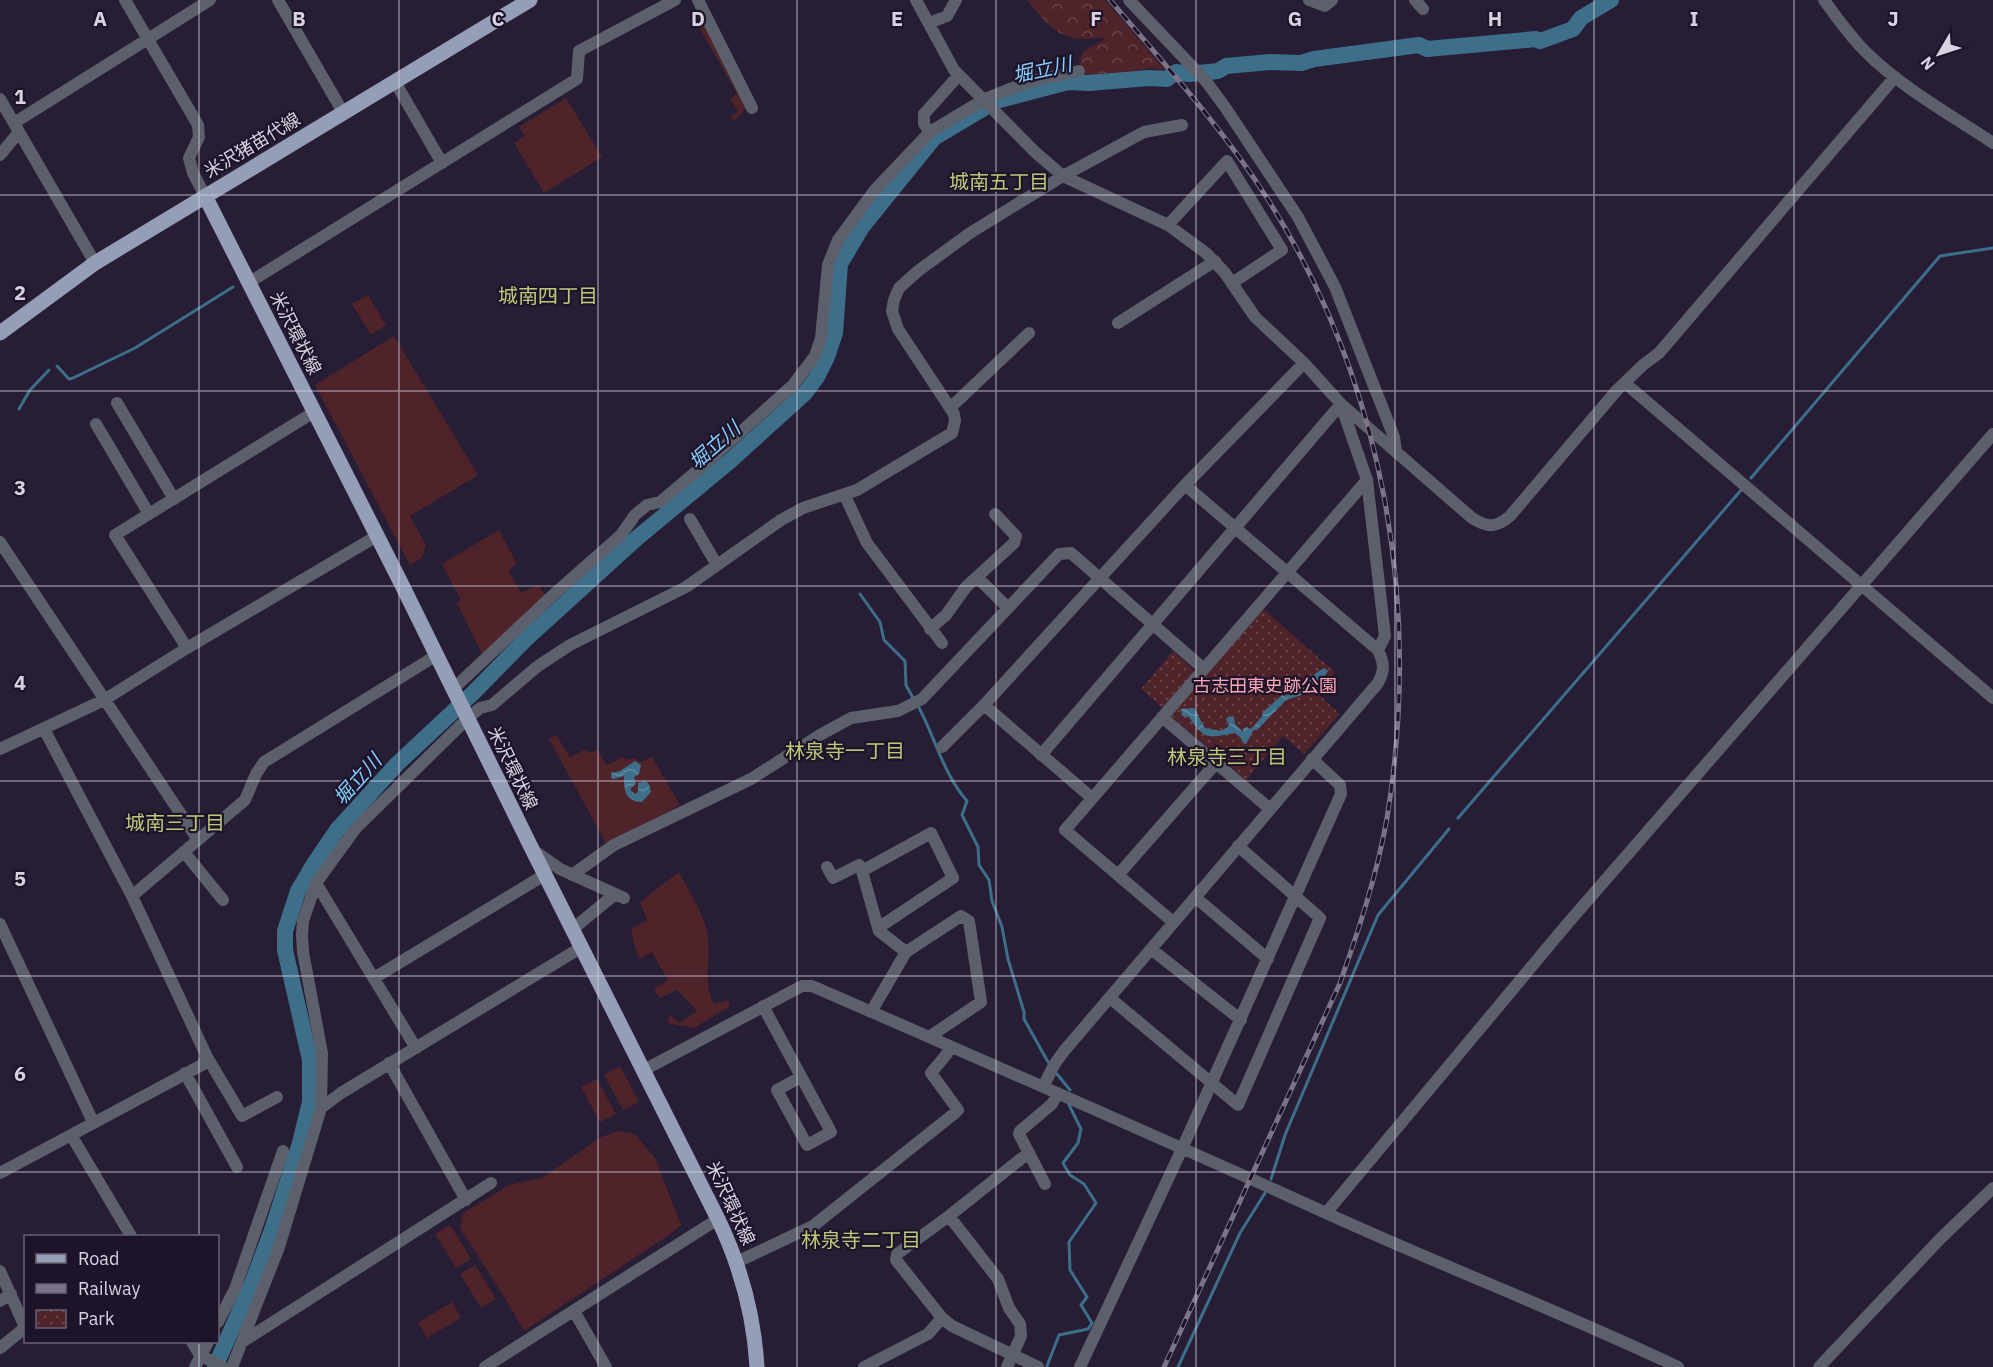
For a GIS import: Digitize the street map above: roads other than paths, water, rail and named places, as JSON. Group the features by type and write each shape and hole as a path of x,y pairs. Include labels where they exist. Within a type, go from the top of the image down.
{"main road":[{"name":"米沢猪苗代線","path":"0,332 95,263 530,0"},
{"name":"米沢環状線","path":"205,196 718,1219 737,1262 751,1310 758,1367"}],"street":[{"path":"125,0 198,125 199,137 189,158 193,173 205,196"},
{"path":"0,154 16,128 210,0"},
{"path":"278,0 344,114"},
{"path":"248,283 577,79 579,51 675,0"},
{"path":"698,0 752,108"},
{"path":"916,0 951,65 1035,152 1063,176 1168,225 1215,261 1255,316 1304,363 1341,404 1472,518 1493,527 1510,516 1624,383 1659,353 1895,77"},
{"path":"929,23 947,16 956,0"},
{"path":"1129,0 1204,80 1298,217 1335,286 1394,436 1396,451"},
{"path":"1309,0 1325,6 1332,0"},
{"path":"1824,0 1869,56 1895,77 1993,143"},
{"path":"454,691 568,581 621,535 635,515 647,505 660,502 793,385 815,356 821,338 828,265 838,240 874,191 930,132 986,101 1036,80 1079,71"},
{"path":"930,132 924,124 924,114 959,75"},
{"path":"395,82 442,163"},
{"path":"0,99 95,263"},
{"path":"232,1367 279,1247 321,1108 322,1053 302,935 303,921 316,883 356,828 467,717 480,708 492,705 538,666 570,645 686,587 757,536 803,508 845,496 952,433 954,414 898,329 892,311 899,288 918,271 970,233 1063,176 1144,132 1182,124"},
{"path":"1168,225 1227,161 1282,250 1232,284"},
{"path":"1118,323 1215,261"},
{"path":"950,408 1029,333"},
{"path":"942,747 984,705 1185,486 1304,363"},
{"path":"1624,383 1993,698"},
{"path":"117,403 174,499"},
{"path":"1341,404 1366,480 1385,636 1378,651"},
{"path":"1041,754 1341,404"},
{"path":"187,648 115,535 314,412"},
{"path":"96,424 149,514"},
{"path":"1326,1213 1569,923 1993,434"},
{"path":"1173,922 1065,830 1366,480"},
{"path":"1044,1087 1054,1065 1064,1051 1378,683 1384,671 1383,660 1378,651 1185,486"},
{"path":"845,496 867,543 942,643"},
{"path":"930,629 946,615 966,587 1014,543 1016,536 995,514"},
{"path":"690,519 717,564"},
{"path":"0,749 104,700 187,648 377,536"},
{"path":"0,542 198,840"},
{"path":"572,875 614,845 751,779 851,718 897,711 922,699 1059,554 1071,554 1204,669"},
{"path":"978,578 1007,607"},
{"path":"132,896 245,801 256,774 264,762 437,655"},
{"path":"984,705 1092,798"},
{"path":"1162,717 1270,809"},
{"path":"44,729 132,896 207,1056 242,1116 278,1097"},
{"path":"1080,1367 1212,1084 1341,794 1340,785 1312,759"},
{"path":"1118,875 1216,763"},
{"path":"863,870 931,833 953,878 878,928"},
{"path":"1110,998 1238,1105 1320,918 1239,846"},
{"path":"532,849 572,875 619,896 574,928"},
{"path":"184,852 223,900"},
{"path":"827,867 833,878 859,865 863,870"},
{"path":"863,870 861,871 879,931 906,952"},
{"path":"374,978 546,874"},
{"path":"316,883 416,1048"},
{"path":"1196,897 1268,959"},
{"path":"871,1012 906,952 962,916 969,921 981,1002 929,1037"},
{"path":"0,924 93,1122"},
{"path":"321,1108 341,1093 582,947"},
{"path":"1151,949 1241,1020"},
{"path":"644,1070 727,1019 763,1006 802,986 812,986 1326,1213 1613,1336 1678,1367"},
{"path":"763,1006 831,1132 807,1145 777,1090 801,1077"},
{"path":"737,1262 813,1226 958,1110 931,1073 946,1055 950,1046"},
{"path":"0,1173 185,1072 202,1065 207,1056"},
{"path":"389,1064 466,1200"},
{"path":"185,1072 237,1167"},
{"path":"1046,1184 1029,1155 1020,1131 1052,1104 1058,1093"},
{"path":"71,1135 130,1235"},
{"path":"219,1320 235,1289 283,1150"},
{"path":"1029,1155 1022,1158 897,1254 896,1260 942,1318 952,1326 1010,1361 1038,1367"},
{"path":"242,1342 491,1183"},
{"path":"1818,1367 1940,1239 1993,1188"},
{"path":"949,1216 998,1279 1009,1308 1020,1324 1021,1336 1010,1361"},
{"path":"485,1367 718,1219"},
{"path":"0,1271 24,1325"},
{"path":"0,1301 11,1294"},
{"path":"574,1311 606,1367"},
{"path":"864,1367 928,1334 942,1318"},
{"path":"0,1348 24,1328"},
{"path":"193,1343 201,1361"},
{"path":"201,1361 207,1343"},
{"path":"201,1361 223,1367"}],"water":[{"path":"1324,668 1328,671 1320,682 1304,694 1286,700 1259,728 1253,731 1246,744 1235,733 1214,736 1204,734 1189,717 1182,716 1181,709 1194,708 1205,728 1220,731 1228,727 1226,719 1230,716 1234,718 1235,724 1243,732 1243,729 1247,727 1250,729 1254,726 1263,712 1282,695 1302,689 1313,675"},
{"path":"635,761 641,765 639,774 634,777 636,784 631,791 636,794 638,783 645,781 649,784 651,792 642,802 629,797 624,786 624,776 611,778 611,773 620,771"}],"waterway":[{"name":"堀立川","path":"215,1367 253,1281 273,1227 300,1143 310,1102 310,1060 285,950 285,931 298,891 312,867 337,830 397,764 473,693 528,637 637,538 730,461 805,393 817,377 835,333 840,264 862,227 934,138 996,101 1068,82 1167,79 1176,72 1189,74 1218,71 1226,66 1270,62 1301,63 1314,59 1419,45 1427,49 1536,39 1540,41 1573,29 1581,18 1611,0"},
{"path":"1751,478 1940,256 1993,248"},
{"path":"57,366 69,379 73,378 135,348 233,287"},
{"path":"19,409 30,390 49,370"},
{"path":"1458,818 1742,489"},
{"path":"860,594 880,622 884,640 905,661 906,685 913,698"},
{"path":"917,704 951,778 967,801 962,815 978,847 979,865 989,880 992,901 1002,927 1024,1019 1048,1062"},
{"path":"1271,1179 1285,1135 1378,915 1449,829"},
{"path":"1057,1074 1070,1090"},
{"path":"1047,1366 1059,1335 1088,1329 1092,1323 1081,1305 1087,1297 1070,1270 1069,1242 1096,1203 1084,1184 1070,1175 1063,1163 1078,1143 1081,1129 1069,1105"},
{"path":"1178,1367 1240,1233 1265,1193"}],"railway":[{"path":"1110,0 1192,96 1250,172 1307,269 1340,343 1366,419 1384,497 1395,576 1399,656 1397,737 1387,818 1373,881 1354,942 1340,983 1164,1367"}],"district":[{"name":"城南五丁目","path":"999,181"},
{"name":"城南四丁目","path":"548,295"},
{"name":"林泉寺一丁目","path":"845,750"},
{"name":"林泉寺三丁目","path":"1227,756"},
{"name":"城南三丁目","path":"175,822"},
{"name":"林泉寺二丁目","path":"861,1239"}],"park label":[{"name":"古志田東史跡公園","path":"1265,685"}]}
